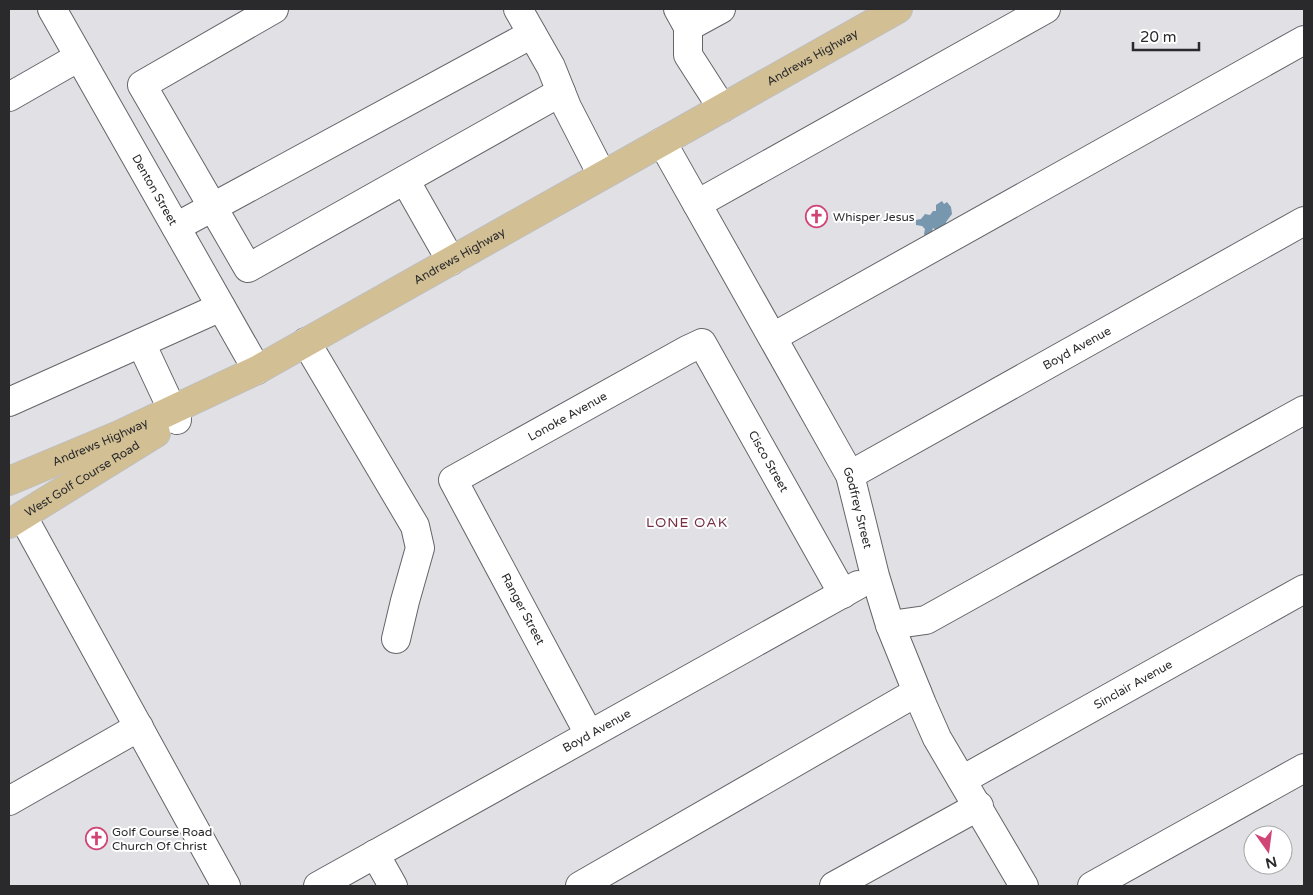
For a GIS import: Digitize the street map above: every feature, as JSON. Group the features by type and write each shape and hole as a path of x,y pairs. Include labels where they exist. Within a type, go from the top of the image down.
{"main road":[{"name":"Andrews Highway","path":"9,480 119,434 175,415 898,9"},
{"name":"West Golf Course Road","path":"16,521 175,415"}],"street":[{"name":"Denton Street","path":"52,9 257,370"},
{"path":"274,9 142,85 248,268 561,92"},
{"path":"518,9 551,67 567,107 602,176"},
{"path":"721,9 683,18 688,55 722,108"},
{"path":"697,204 1046,9"},
{"path":"176,227 532,34"},
{"path":"773,337 1304,40"},
{"path":"9,97 79,57"},
{"name":"Godfrey Street","path":"662,142 850,476 875,576 890,625 917,692 937,738 979,806 1024,886"},
{"path":"405,180 451,260"},
{"name":"Boyd Avenue","path":"850,476 1304,221"},
{"path":"9,402 221,307"},
{"path":"306,342 415,526 420,548 396,639"},
{"name":"Cisco Street","path":"687,350 702,342 843,594"},
{"path":"141,343 175,415"},
{"name":"Lonoke Avenue","path":"457,485 453,480 687,350"},
{"path":"890,625 926,620 1304,410"},
{"name":"Ranger Street","path":"457,485 590,734"},
{"path":"16,521 139,727 226,886"},
{"name":"Boyd Avenue","path":"318,886 875,576"},
{"name":"Sinclair Avenue","path":"962,780 1304,589"},
{"path":"580,886 917,692"},
{"path":"9,801 139,727"},
{"path":"1092,886 1304,768"},
{"path":"834,886 979,806"},
{"path":"375,854 393,886"}],"water":[{"path":"942,201 944,204 947,202 951,207 952,214 946,222 946,226 938,231 933,228 931,235 926,237 924,234 925,229 922,226 916,225 916,220 921,219 925,214 930,215 933,211 936,211 936,205"}],"place":[{"name":"Whisper Jesus","path":"817,217"},
{"name":"Golf Course Road Church Of Christ","path":"96,839"}],"district":[{"name":"LONE OAK","path":"687,522"}]}
